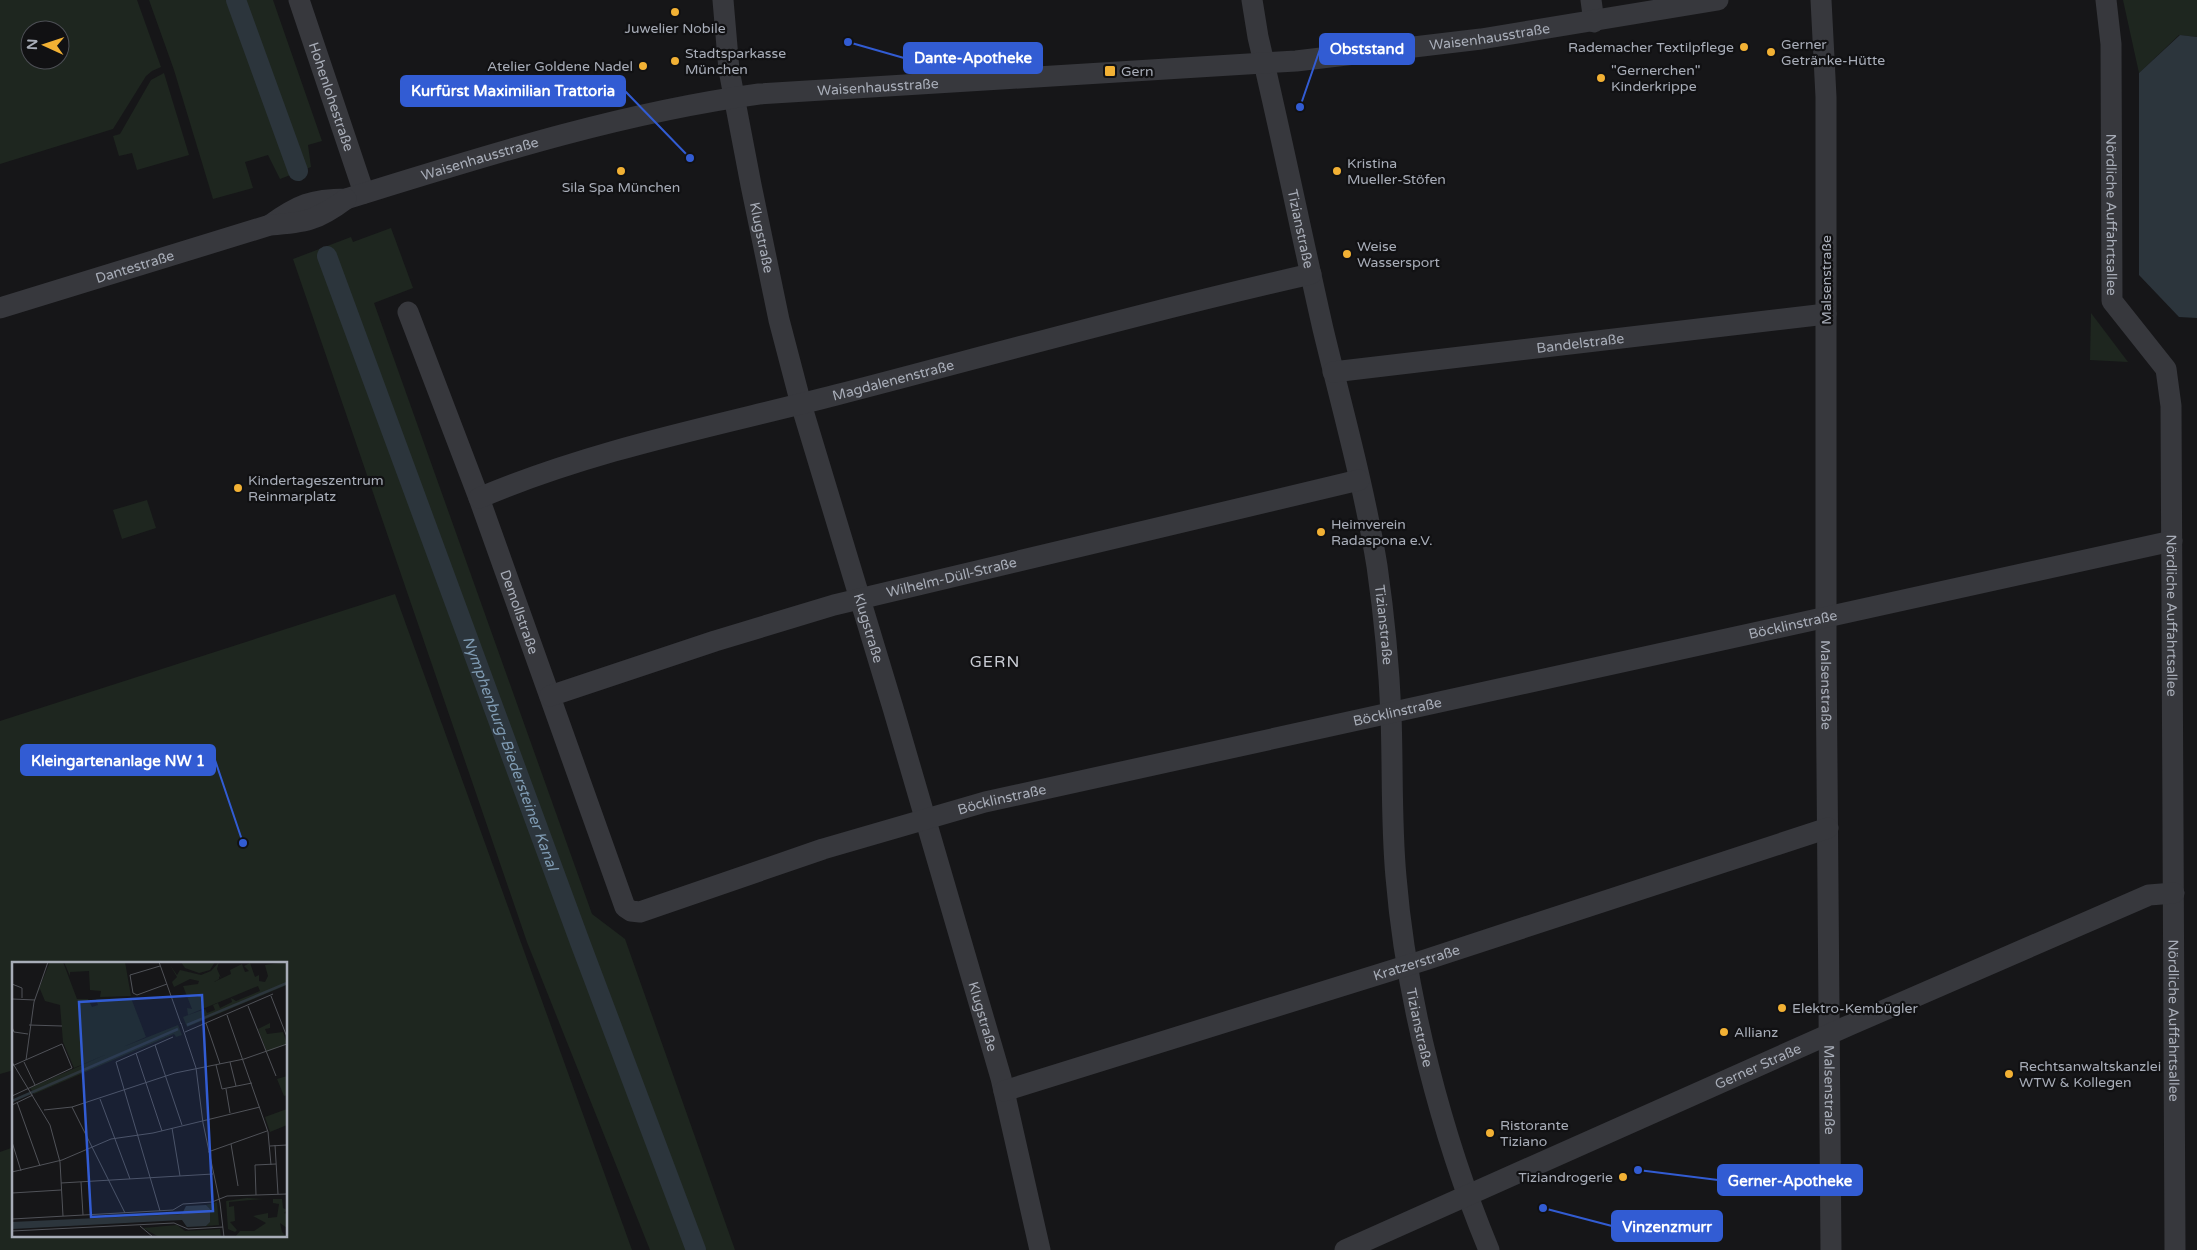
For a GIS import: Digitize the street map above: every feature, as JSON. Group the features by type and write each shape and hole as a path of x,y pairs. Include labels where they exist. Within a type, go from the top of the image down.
{"street":[{"name":"Hohenlohestraße","path":"299,0 355,196"},
{"name":"Klugstraße","path":"723,0 729,70 779,320 801,404 858,599 893,708 1004,1091 1040,1250"},
{"name":"Tizianstraße","path":"1252,0 1377,566 1386,641 1391,712 1399,914 1408,964 1430,1069 1443,1120 1489,1250"},
{"path":"1590,0 1594,22"},
{"name":"Waisenhausstraße","path":"355,196 537,142 610,123 734,97 1265,64 1428,46 1594,22 1718,0"},
{"name":"Malsenstraße","path":"1822,0 1826,88 1831,1250"},
{"name":"Nördliche Auffahrtsallee","path":"2106,0 2111,44 2112,301 2166,369 2171,406 2175,1250"},
{"name":"Dantestraße","path":"0,308 270,225 299,223 327,213 355,196"},
{"name":"Magdalenenstraße","path":"479,498 555,470 676,433 801,404 1311,274"},
{"name":"Demollstraße","path":"408,312 479,498 624,907 631,911"},
{"name":"Bandelstraße","path":"1333,372 1826,314"},
{"name":"Wilhelm-Düll-Straße","path":"550,696 715,641 858,599 1359,480"},
{"name":"Böcklinstraße","path":"631,911 640,912 823,849 924,818 985,802 2172,541"},
{"name":"Kratzerstraße","path":"1004,1091 1408,964 1828,828"},
{"name":"Gerner Straße","path":"1346,1250 1830,1034 2149,895 2174,894"}],"shaded area":[{"path":"0,0 137,0 161,67 146,76 113,129 0,164"},
{"path":"149,0 273,0 322,141 308,145 311,167 280,179 268,155 245,162 253,188 213,199 174,70"},
{"path":"2123,0 2197,0 2197,37 2179,35 2139,73"},
{"path":"2180,35 2197,37 2197,318 2179,317 2139,275 2139,73"},
{"path":"164,73 189,155 137,170 132,153 119,156 113,136 120,134 151,80"},
{"path":"391,228 413,288 374,303 592,914 625,939 735,1250 650,1250 527,942 293,259 351,237 353,242"},
{"path":"2091,313 2128,362 2090,360"},
{"path":"147,500 156,528 122,539 113,510"},
{"path":"395,594 632,1250 0,1250 0,1152 12,1148 12,1238 288,1238 288,962 12,962 12,1071 0,1074 0,721"}],"waterway":[{"name":"Nymphenburg-Biedersteiner Kanal","path":"236,0 298,171"},
{"name":"Nymphenburg-Biedersteiner Kanal","path":"327,256 581,945 696,1250"}],"place":[{"name":"Juwelier Nobile","path":"675,12"},
{"name":"Dante-Apotheke","path":"848,42"},
{"name":"Rademacher Textilpflege","path":"1744,47"},
{"name":"Gerner Getränke-Hütte","path":"1771,52"},
{"name":"Stadtsparkasse München","path":"675,61"},
{"name":"Atelier Goldene Nadel","path":"643,66"},
{"name":"Gern","path":"1110,71"},
{"name":"\"Gernerchen\" Kinderkrippe","path":"1601,78"},
{"name":"Obststand","path":"1300,107"},
{"name":"Kurfürst Maximilian Trattoria","path":"690,158"},
{"name":"Sila Spa München","path":"621,171"},
{"name":"Kristina Mueller-Stöfen","path":"1337,171"},
{"name":"Weise Wassersport","path":"1347,254"},
{"name":"Kindertageszentrum Reinmarplatz","path":"238,488"},
{"name":"Heimverein Radaspona e.V.","path":"1321,532"},
{"name":"Kleingartenanlage NW 1","path":"243,843"},
{"name":"Elektro-Kembügler","path":"1782,1008"},
{"name":"Allianz","path":"1724,1032"},
{"name":"Rechtsanwaltskanzlei WTW & Kollegen","path":"2009,1074"},
{"name":"Ristorante Tiziano","path":"1490,1133"},
{"name":"Gerner-Apotheke","path":"1638,1170"},
{"name":"Tiziandrogerie","path":"1623,1177"},
{"name":"Vinzenzmurr","path":"1543,1208"}],"district":[{"name":"GERN","path":"995,662"}]}
